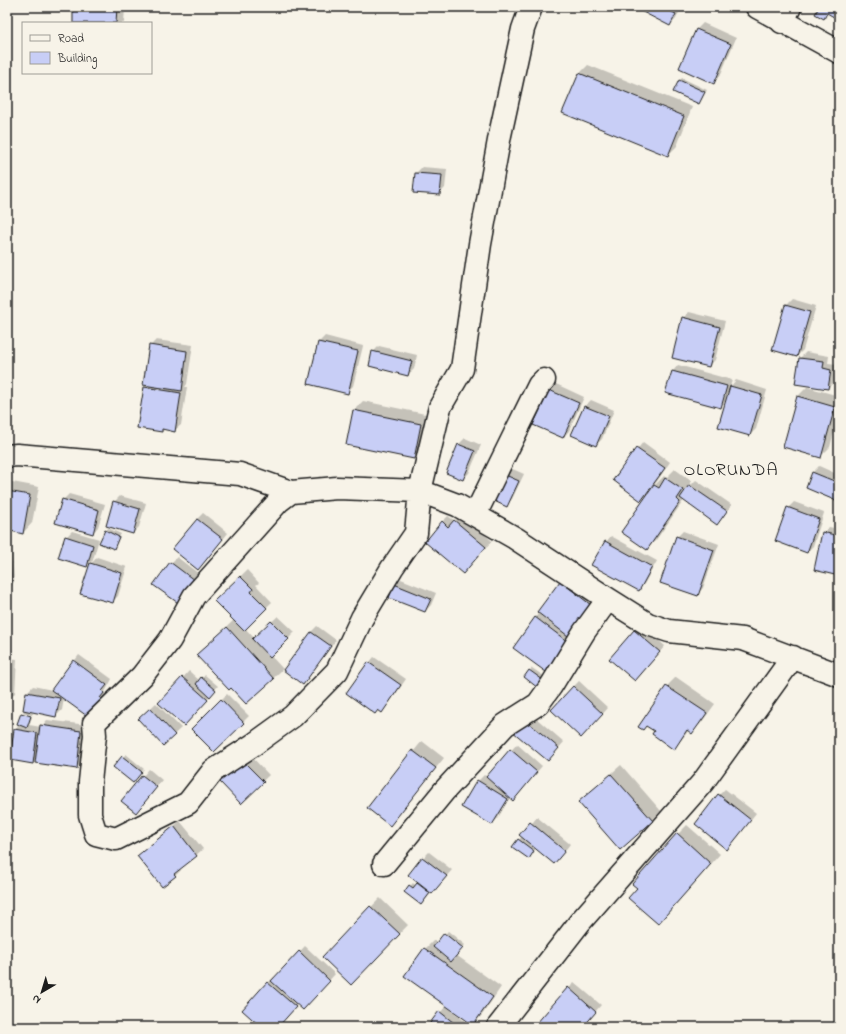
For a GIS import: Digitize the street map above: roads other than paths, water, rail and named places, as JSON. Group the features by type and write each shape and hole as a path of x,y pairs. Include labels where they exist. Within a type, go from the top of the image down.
{"street":[{"path":"291,492 279,501 194,596 170,640 142,676 94,723 95,735 90,782 90,815 96,834 116,840 188,803 213,771 253,745 293,716 336,670 366,611 392,568 416,533 420,492 440,407 462,369 480,244 499,142 523,29 531,7"},
{"path":"757,7 786,14 839,52"},
{"path":"475,515 539,385 544,380"},
{"path":"7,456 17,455 240,474 291,492 337,488 420,492 457,505 515,538 648,624 669,631 743,639 839,676"},
{"path":"384,864 444,791 505,725 538,704 551,686 584,632 608,599"},
{"path":"498,1027 580,922 703,782 793,658"}],"district":[{"name":"OLORUNDA","path":"731,469"}]}
